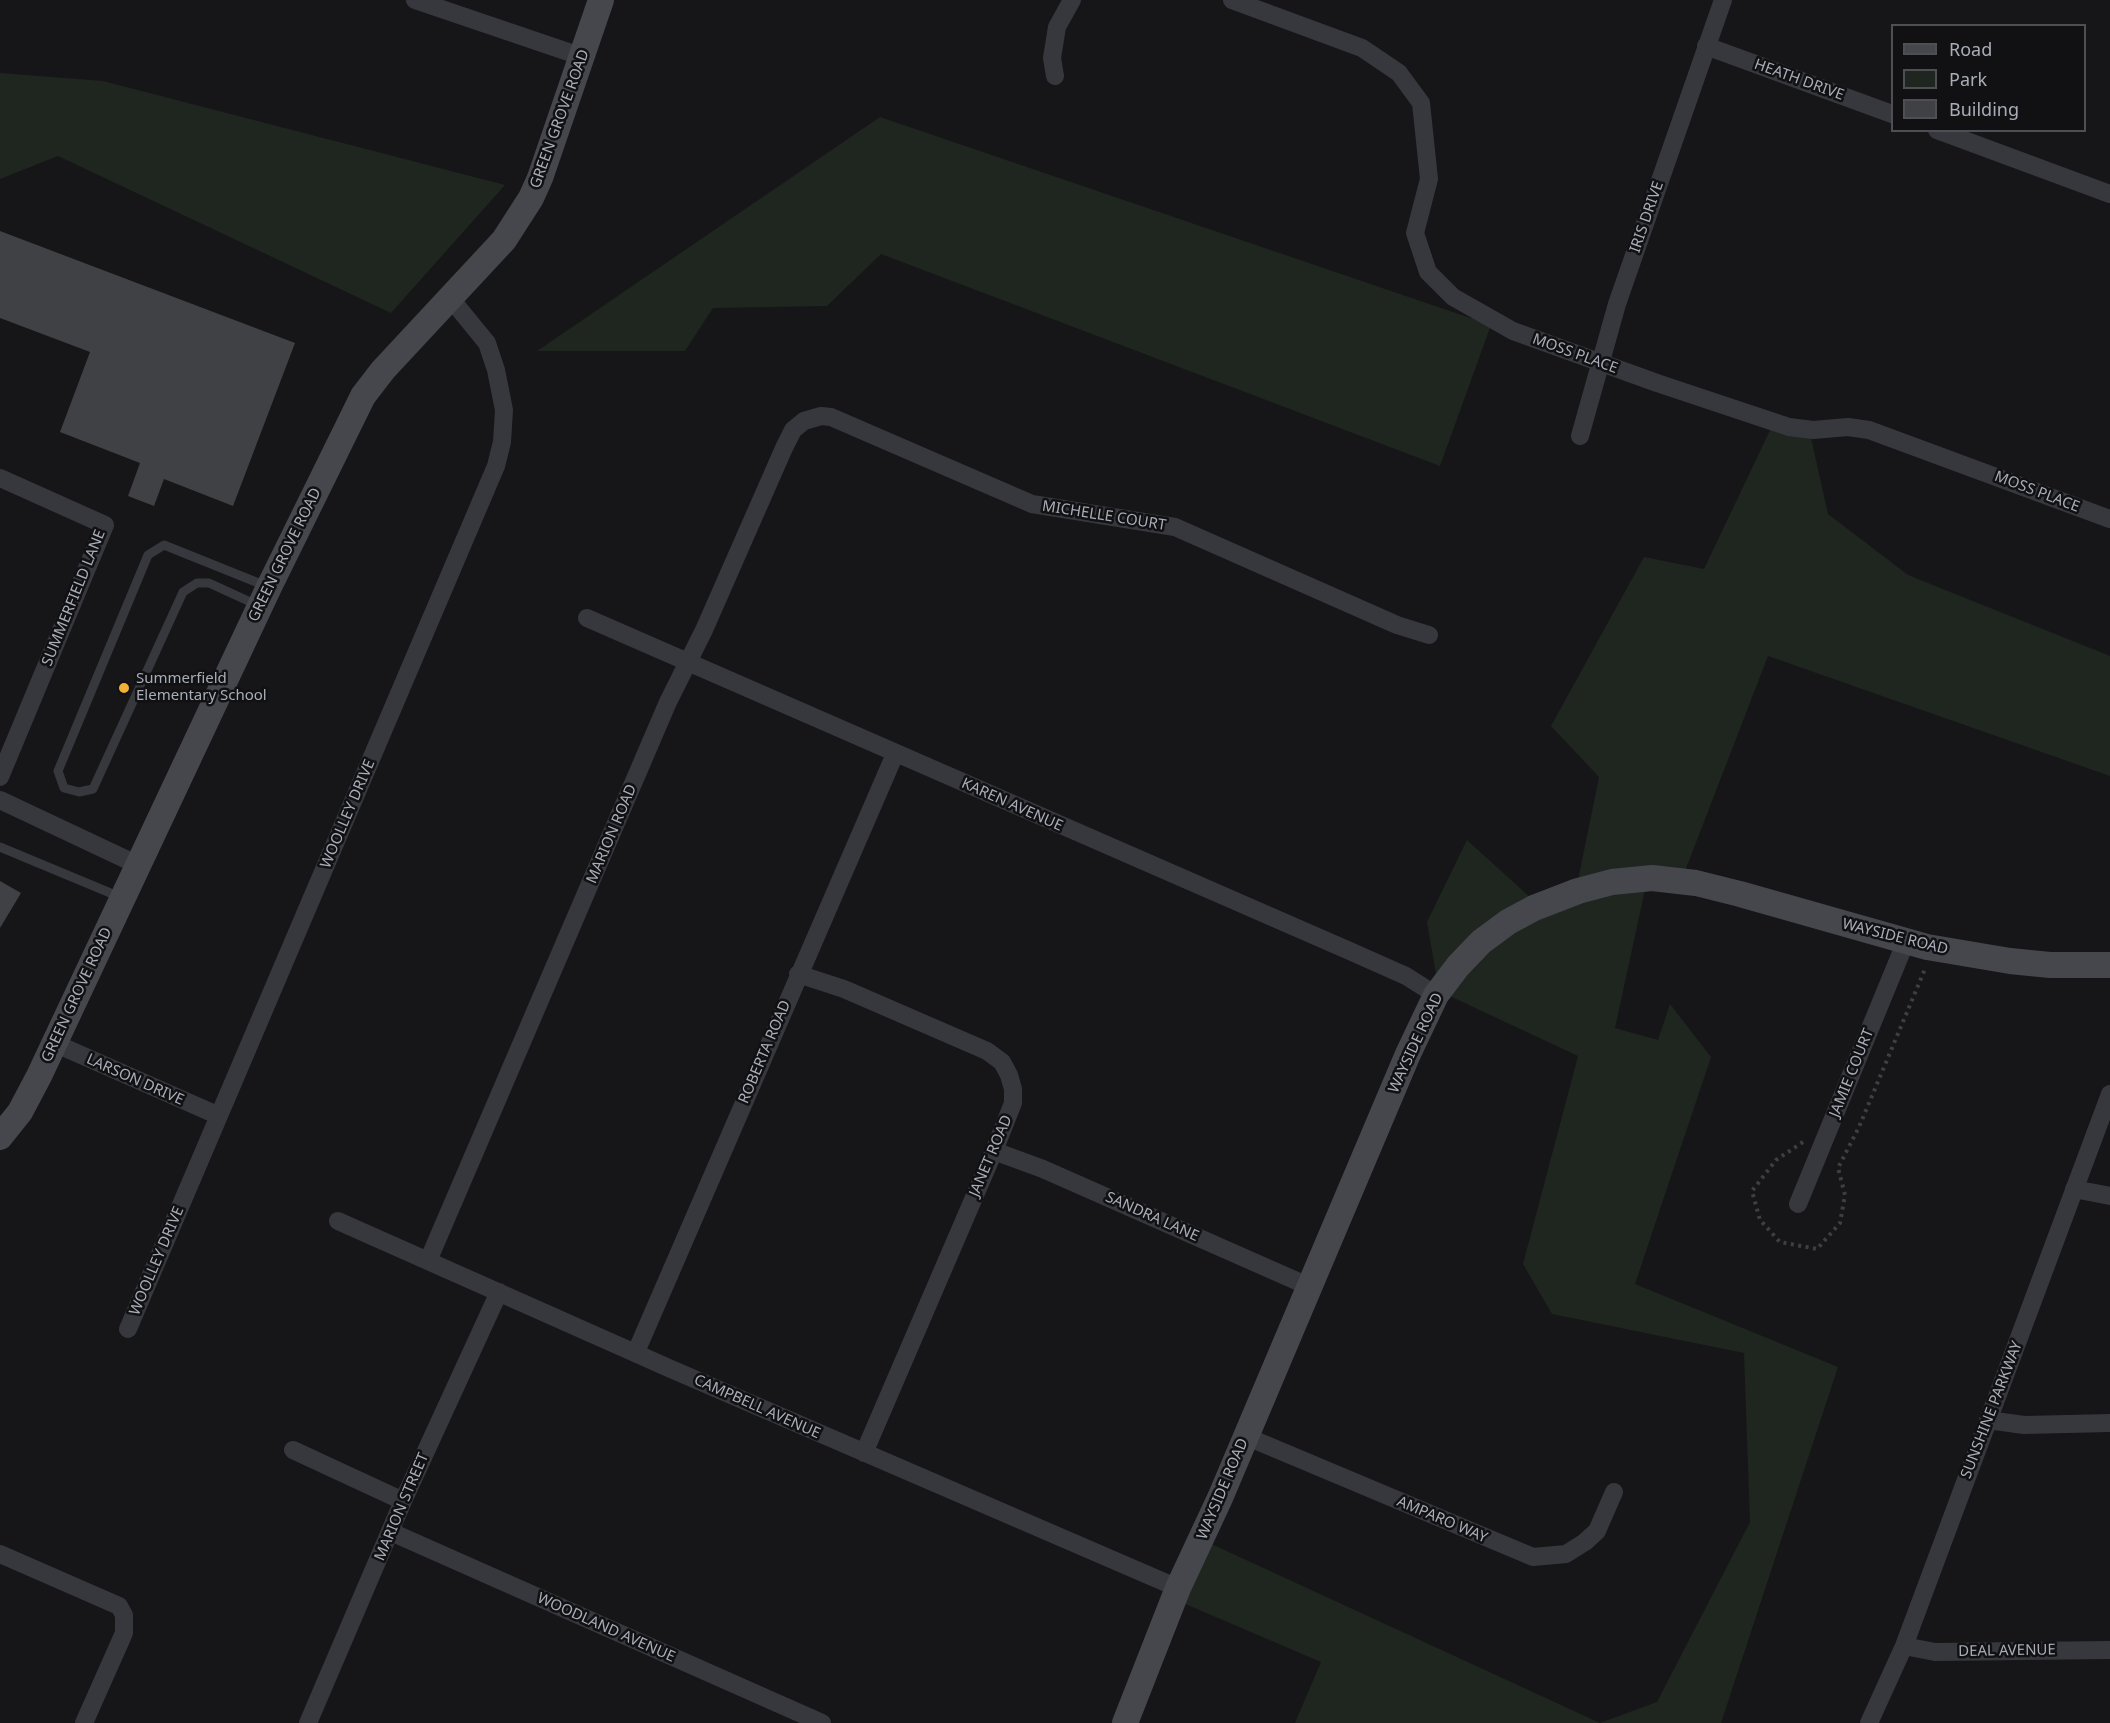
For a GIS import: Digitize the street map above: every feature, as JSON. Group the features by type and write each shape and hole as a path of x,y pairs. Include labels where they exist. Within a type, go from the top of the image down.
{"street":[{"path":"414,0 583,57"},
{"name":"GREEN GROVE ROAD","path":"0,1137 20,1112 54,1043 264,597 363,396 383,370 504,240 531,198 583,57 601,0"},
{"path":"1055,76 1052,58 1057,27 1072,0"},
{"name":"MOSS PLACE","path":"1232,0 1362,48 1399,73 1421,103 1429,179 1415,233 1428,272 1452,297 1513,331 1789,427 1813,430 1848,427 1869,430 2110,519"},
{"name":"IRIS DRIVE","path":"1580,436 1617,304 1723,0"},
{"name":"HEATH DRIVE","path":"1706,46 1891,113"},
{"path":"1942,132 2110,194"},
{"name":"WOOLLEY DRIVE","path":"128,1329 217,1115 496,466 502,442 504,410 496,370 486,343 451,299"},
{"name":"MICHELLE COURT","path":"812,418 831,417 850,424 1032,504 1175,528 1397,625 1429,635"},
{"name":"MARION ROAD","path":"428,1261 668,702 784,448 794,430 812,418"},
{"name":"SUMMERFIELD LANE","path":"0,478 105,525 0,777"},
{"name":"KAREN AVENUE","path":"587,618 1406,976 1436,995"},
{"name":"ROBERTA ROAD","path":"636,1352 895,754"},
{"path":"0,801 138,865"},
{"name":"WAYSIDE ROAD","path":"1125,1723 1178,1588 1202,1541 1408,1054 1436,995 1458,966 1481,942 1508,922 1578,891 1632,879 1652,878 1696,883 1906,942 2010,961 2050,965 2110,965"},
{"name":"JAMIE COURT","path":"1798,1204 1906,942"},
{"name":"JANET ROAD","path":"798,974 844,989 987,1052 1002,1062 1010,1075 1013,1103 864,1453"},
{"name":"LARSON DRIVE","path":"54,1043 217,1115"},
{"name":"SUNSHINE PARKWAY","path":"1869,1723 1904,1646 2110,1094"},
{"name":"SANDRA LANE","path":"994,1151 1043,1169 1308,1286"},
{"path":"2074,1190 2110,1196"},
{"name":"CAMPBELL AVENUE","path":"338,1221 864,1453 1178,1588"},
{"name":"MARION STREET","path":"308,1723 404,1501 499,1292"},
{"path":"1988,1420 2024,1425 2110,1423"},
{"name":"AMPARO WAY","path":"1245,1436 1533,1557 1566,1554 1585,1542 1597,1531 1614,1492"},
{"path":"293,1450 404,1501"},
{"name":"WOODLAND AVENUE","path":"391,1532 822,1723"},
{"path":"0,1554 119,1606 124,1615 124,1633 84,1723"},
{"name":"DEAL AVENUE","path":"1904,1646 1935,1652 2110,1650"}],"lane":[{"path":"164,545 264,597 209,583 197,583 183,592 93,789 79,792 64,788 58,771 148,555 164,545"},
{"path":"0,847 122,898"}],"green space":[{"path":"0,73 103,81 505,185 391,313 58,156 0,179"},
{"path":"880,117 1491,325 1440,466 881,254 827,306 713,308 685,351 537,351"},
{"path":"1773,424 1809,429 1828,514 1908,575 2110,656 2110,776 1768,656 1680,884 1646,885 1615,1028 1658,1040 1670,1004 1711,1057 1635,1284 1838,1367 1721,1723 1600,1723 1657,1702 1750,1522 1744,1353 1552,1314 1523,1264 1578,1056 1439,991 1427,922 1467,840 1542,908 1575,895 1599,777 1551,726 1644,557 1704,569"},
{"path":"1194,1536 1600,1723 1295,1723 1321,1662 1169,1597"}],"building":[{"path":"0,231 295,343 233,506 164,479 154,506 128,496 140,463 60,432 90,352 0,318"},
{"path":"0,881 21,893 0,928"}],"place":[{"name":"Summerfield Elementary School","path":"124,688"}]}
